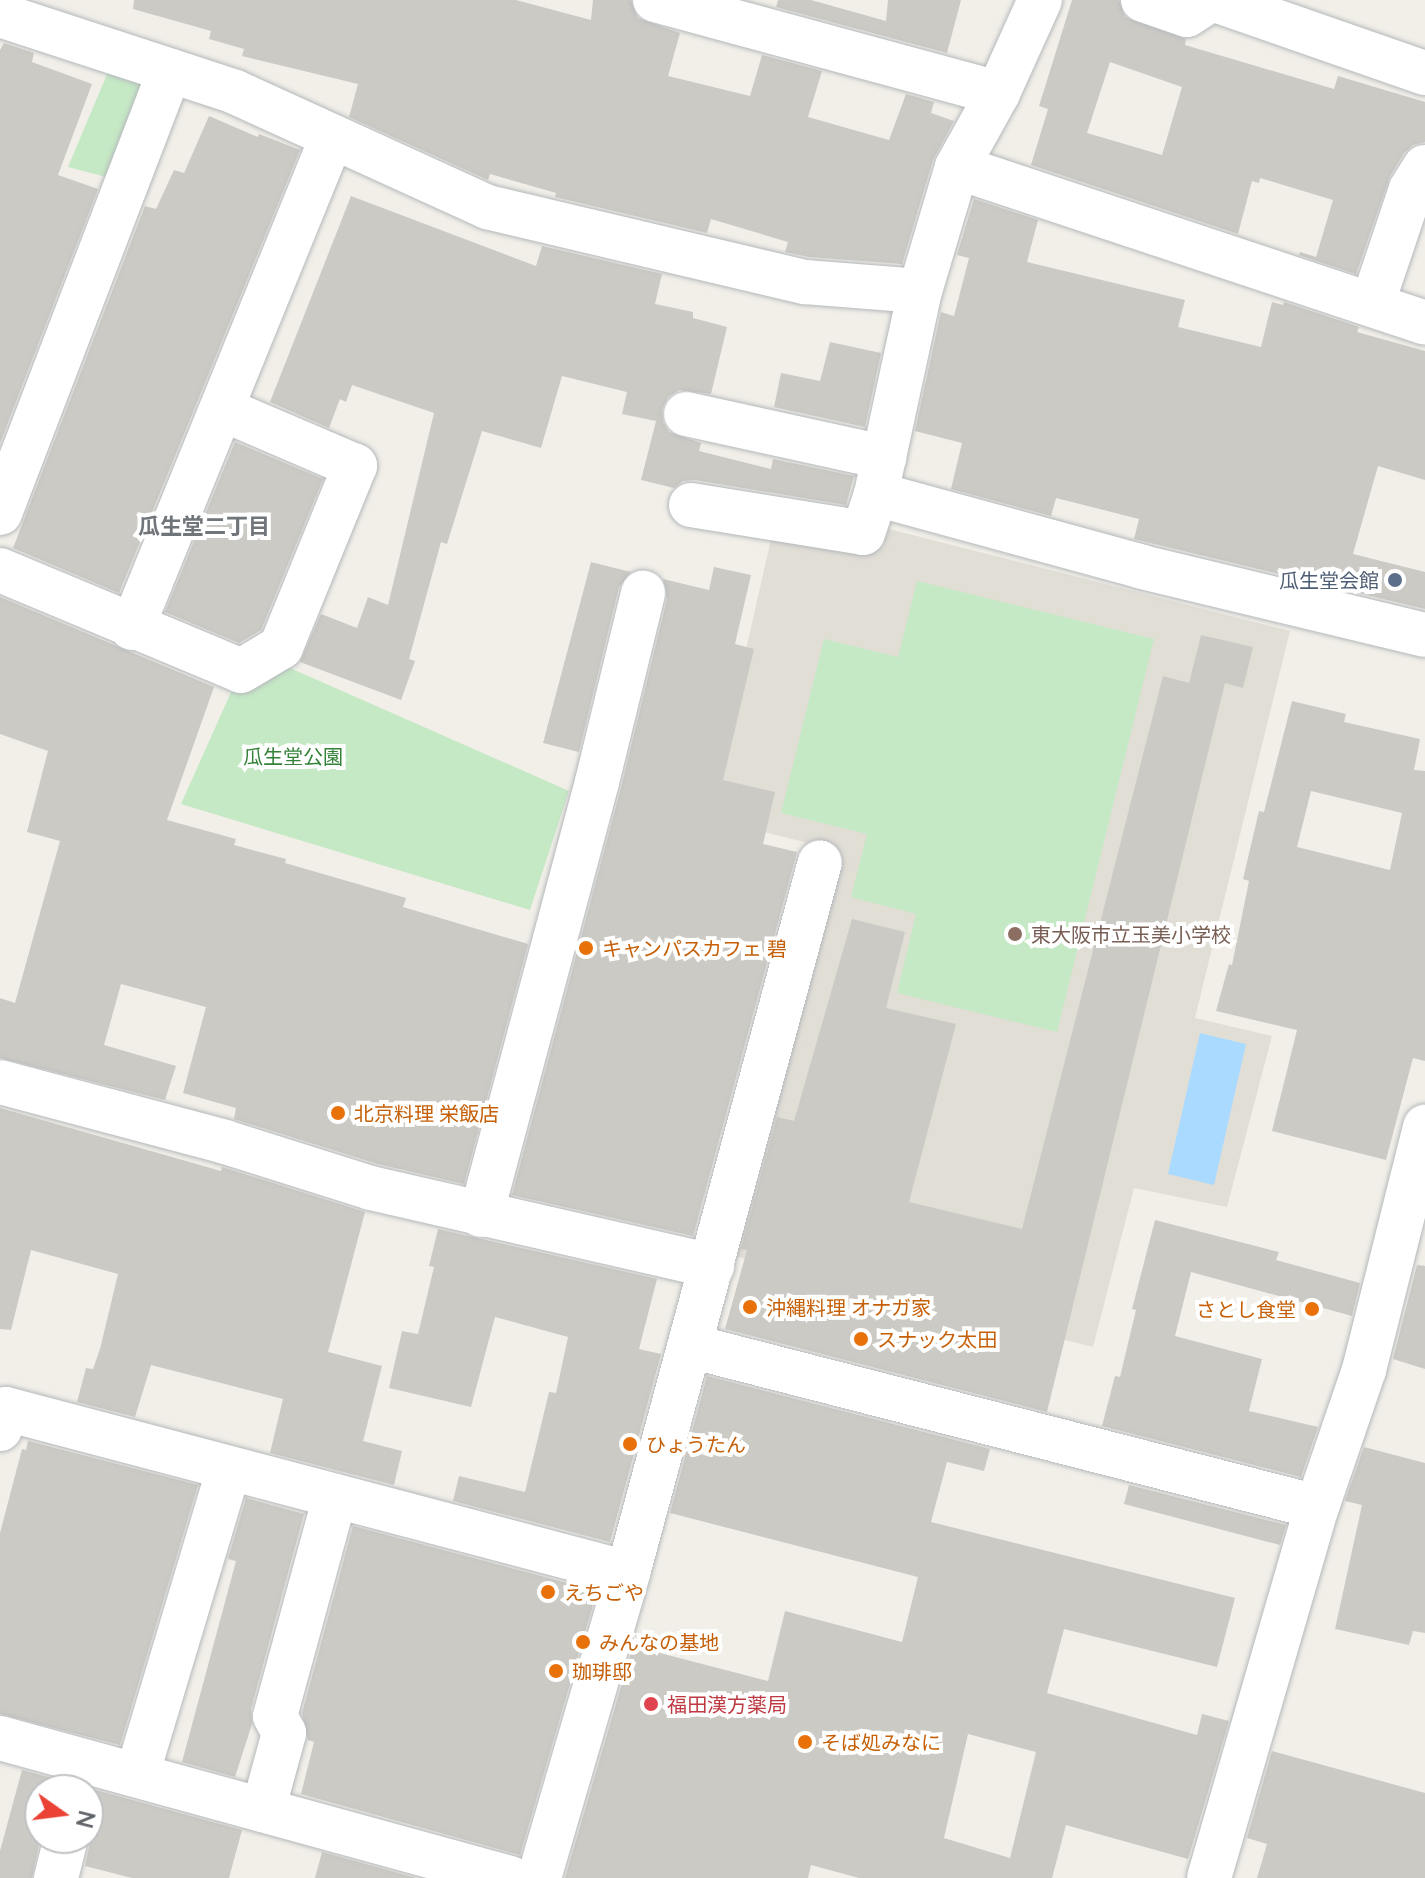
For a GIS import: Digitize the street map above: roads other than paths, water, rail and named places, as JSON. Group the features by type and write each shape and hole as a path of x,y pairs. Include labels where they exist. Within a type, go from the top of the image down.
{"street":[{"path":"691,505 863,533 880,475 920,291 957,167 998,93 1040,0"},
{"path":"1143,0 1187,15 1212,0 1425,73"},
{"path":"675,3 998,93"},
{"path":"0,15 235,92 487,207 805,282 920,291"},
{"path":"0,513 170,70"},
{"path":"132,628 332,137"},
{"path":"957,167 1425,323"},
{"path":"1372,305 1411,189 1425,167"},
{"path":"0,570 132,628 241,671 281,647 355,466 222,409"},
{"path":"686,414 880,475 1142,567 1425,635"},
{"path":"481,1215 597,782 643,593"},
{"path":"539,1878 628,1573 820,862"},
{"path":"0,1082 225,1142 371,1188 712,1266"},
{"path":"1209,1878 1317,1507 1364,1370 1420,1171 1425,1127"},
{"path":"690,1346 1317,1507"},
{"path":"0,1429 6,1409 628,1573"},
{"path":"137,1775 229,1468"},
{"path":"263,1810 284,1733 275,1716 335,1496"},
{"path":"0,1738 510,1878"},
{"path":"56,1878 62,1854"}],"water":[{"path":"1200,1033 1246,1044 1214,1185 1168,1174"}],"place":[{"name":"瓜生堂会館","path":"1395,580"},
{"name":"東大阪市立玉美小学校","path":"1015,934"},
{"name":"キャンパスカフェ 碧","path":"586,948"},
{"name":"北京料理 栄飯店","path":"338,1113"},
{"name":"沖縄料理 オナガ家","path":"750,1307"},
{"name":"さとし食堂","path":"1312,1309"},
{"name":"スナック太田","path":"861,1339"},
{"name":"ひょうたん","path":"630,1444"},
{"name":"えちごや","path":"548,1592"},
{"name":"みんなの基地","path":"583,1642"},
{"name":"珈琲邸","path":"556,1671"},
{"name":"福田漢方薬局","path":"651,1704"},
{"name":"そば処みなに","path":"805,1742"}],"district":[{"name":"瓜生堂二丁目","path":"204,526"}],"park label":[{"name":"瓜生堂公園","path":"293,756"}]}
